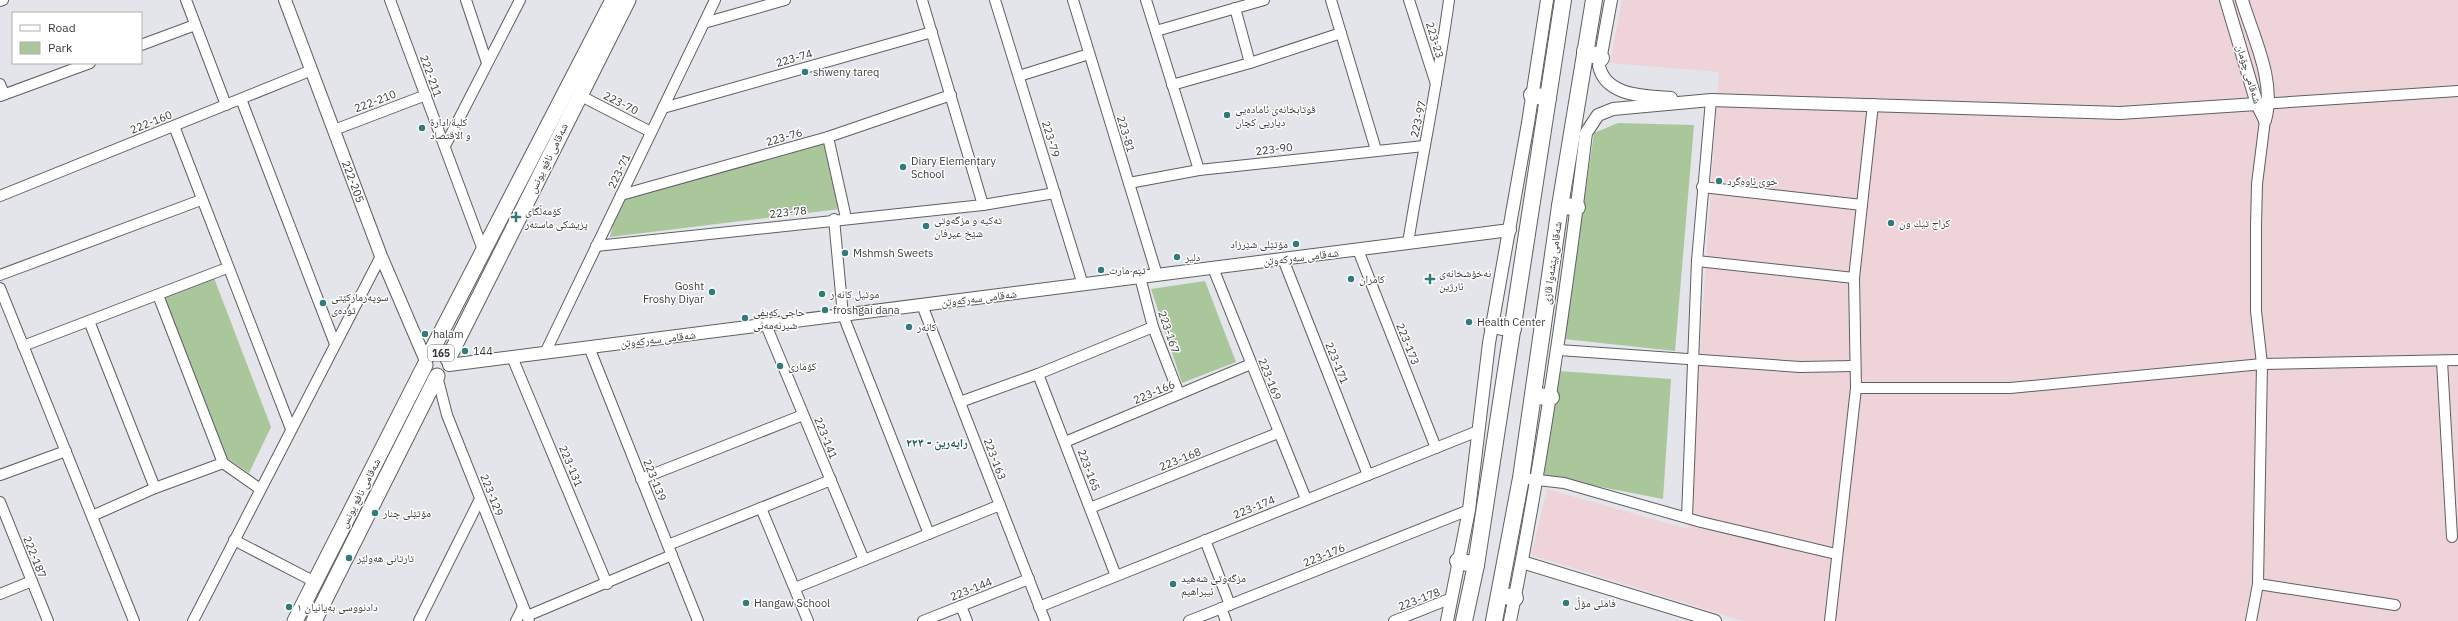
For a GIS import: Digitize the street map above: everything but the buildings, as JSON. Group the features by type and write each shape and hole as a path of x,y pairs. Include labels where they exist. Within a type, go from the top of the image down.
{"highway":[{"path":"1464,621 1476,565 1563,0"},
{"name":"شەقامی پێشەوا قازی","path":"1494,621 1507,597 1521,478 1560,206 1594,0"},
{"path":"1585,50 1601,58"},
{"path":"1532,95 1548,98"},
{"path":"1560,206 1577,208"},
{"path":"1492,325 1513,329"},
{"path":"1533,396 1551,397"},
{"path":"1458,561 1476,565"}],"main road":[{"name":"شەقامی نافع یونس","path":"295,621 483,250 613,0"},
{"name":"شەقامی نافع یونس","path":"314,621 437,376 446,372 448,362 579,95 628,0"},
{"name":"165","path":"437,376 430,374 427,360 440,352 448,362"}],"street":[{"path":"186,0 226,105"},
{"name":"222-205","path":"285,0 381,256 427,360"},
{"name":"222-211","path":"390,0 483,250"},
{"path":"466,0 487,63"},
{"path":"445,146 520,0"},
{"name":"223-71","path":"545,353 715,0"},
{"path":"704,23 785,0"},
{"path":"922,0 952,96 983,205"},
{"name":"223-79","path":"995,0 1083,284"},
{"name":"223-81","path":"1073,0 1157,275"},
{"path":"1146,0 1199,170"},
{"path":"1156,31 1264,0"},
{"path":"1331,0 1376,150"},
{"name":"223-23","path":"1409,0 1437,88"},
{"name":"223-97","path":"1408,243 1424,146 1437,88 1449,0"},
{"path":"1447,621 1469,510 1492,325 1510,230 1547,0"},
{"path":"1611,0 1599,66 1602,76 1607,83 1621,91 1647,96 1706,100 1874,104 2120,113 2458,91"},
{"name":"شەقامی چۆمان","path":"2226,0 2257,104 2265,120"},
{"name":"شەقامی چۆمان","path":"2242,0 2264,72 2270,104 2265,120"},
{"path":"1235,8 1250,63"},
{"path":"142,45 195,25"},
{"name":"223-74","path":"663,108 932,32"},
{"path":"1172,85 1250,63 1341,33"},
{"path":"1019,76 1089,54"},
{"path":"0,84 2,95 87,64"},
{"name":"222-160","path":"0,196 312,70"},
{"path":"2250,77 2264,72"},
{"name":"222-210","path":"334,130 426,95"},
{"name":"223-70","path":"579,95 651,132"},
{"name":"223-76","path":"621,195 828,137 952,96"},
{"path":"241,99 335,344"},
{"path":"1687,517 1697,261 1706,100"},
{"path":"1510,621 1507,597 1522,562 1538,480 1559,350 1586,133 1598,115 1613,109 1706,100"},
{"path":"1830,621 1836,554 1856,388 1854,366 1854,278 1874,104"},
{"path":"2251,621 2258,584 2262,364 2256,311 2257,184 2265,120"},
{"path":"174,126 227,268 290,429"},
{"path":"828,137 846,218"},
{"name":"223-90","path":"1129,183 1199,170 1424,146"},
{"path":"1702,187 1862,205"},
{"name":"223-78","path":"596,246 834,219 983,205 1055,193"},
{"path":"0,276 201,200"},
{"path":"834,219 843,315 929,534"},
{"name":"شەقامی سەرکەوتن","path":"448,362 545,353 1510,230"},
{"name":"223-173","path":"1358,250 1436,448"},
{"path":"193,621 290,429 381,256"},
{"name":"223-171","path":"1283,259 1368,475"},
{"path":"1697,261 1854,278"},
{"path":"23,346 227,268"},
{"name":"223-169","path":"1213,268 1278,433 1306,499"},
{"name":"223-167","path":"1140,277 1153,327 1179,394"},
{"path":"0,288 134,621"},
{"path":"158,295 223,463 260,489"},
{"name":"223-163","path":"922,305 1045,621"},
{"path":"89,321 155,488"},
{"name":"223-141","path":"766,325 864,560"},
{"path":"960,402 1038,374 1153,327"},
{"name":"223-139","path":"589,347 698,621"},
{"path":"1559,350 1800,367 1854,366"},
{"name":"223-131","path":"512,357 607,584"},
{"path":"1856,388 2010,388 2262,364 2337,361 2458,360"},
{"path":"2442,361 2452,537"},
{"name":"223-166","path":"1065,442 1251,364"},
{"name":"223-165","path":"1038,374 1116,576"},
{"name":"223-129","path":"437,376 447,415 527,615"},
{"path":"641,479 803,415"},
{"name":"223-174","path":"1039,606 1478,431"},
{"name":"223-168","path":"1090,508 1278,433"},
{"path":"0,474 66,451"},
{"path":"92,516 155,488 223,463"},
{"path":"1521,478 1564,484 1687,517 1836,554"},
{"path":"668,545 830,480"},
{"path":"419,621 480,499"},
{"path":"795,588 1000,505"},
{"name":"222-187","path":"1,507 48,621"},
{"path":"761,508 808,621"},
{"name":"223-176","path":"1189,621 1469,510"},
{"path":"234,540 315,582"},
{"path":"1205,540 1225,607 1226,621"},
{"path":"516,621 527,615 607,584 672,555"},
{"path":"1522,562 1715,621"},
{"name":"223-144","path":"922,621 1029,579"},
{"path":"0,594 32,581"},
{"path":"2258,584 2395,605"},
{"name":"223-178","path":"1394,621 1452,598"},
{"path":"961,606 967,621"}],"shaded area":[{"path":"1622,0 2458,0 2458,621 1743,621 1531,555 1547,489 1688,529 1719,72 1610,63"}],"green space":[{"path":"1618,123 1694,125 1675,351 1564,339 1594,133"},
{"path":"823,141 840,209 610,237 620,197"},
{"path":"214,278 271,427 249,473 224,456 162,298"},
{"path":"1205,281 1236,362 1182,383 1151,289"},
{"path":"1559,371 1671,379 1663,499 1544,476"}],"place":[{"name":"shweny tareq","path":"805,72"},
{"name":"قوتابخانەی ئامادەیی دیاریی کچان","path":"1227,115"},
{"name":"كلية ادارة و الاقتصاد","path":"422,128"},
{"name":"Diary Elementary School","path":"903,167"},
{"name":"خوێ ئاوەگرد","path":"1719,181"},
{"name":"کۆمەڵگای پزیشکی ماستەر","path":"516,217"},
{"name":"كراج تيك ون","path":"1891,223"},
{"name":"تەکیە و مزگەوتی شێخ عیرفان","path":"926,226"},
{"name":"مۆتێلی شێرزاد","path":"1296,244"},
{"name":"Mshmsh Sweets","path":"845,253"},
{"name":"دلير","path":"1177,257"},
{"name":"تیم مارت","path":"1101,270"},
{"name":"كامران","path":"1351,279"},
{"name":"نەخۆشخانەی ئارژین","path":"1430,279"},
{"name":"Gosht Froshy Diyar","path":"712,292"},
{"name":"موتيل كانه ر","path":"822,294"},
{"name":"سوپەرمارکێتی تودەی","path":"323,303"},
{"name":"froshgai dana","path":"825,310"},
{"name":"حاجی کەیفی شیرنەمەنی","path":"745,318"},
{"name":"Health Center","path":"1469,322"},
{"name":"کانەر","path":"909,327"},
{"name":"halam","path":"425,334"},
{"name":"144","path":"465,351"},
{"name":"كۆماری","path":"780,366"},
{"name":"مۆتێلی چنار","path":"375,513"},
{"name":"تارتانی هەولێر","path":"349,558"},
{"name":"مزگەوتی شەهید ئیبراهیم","path":"1173,584"},
{"name":"Hangaw School","path":"746,603"},
{"name":"فاملی مۆڵ","path":"1566,603"},
{"name":"دادنووسی بەیانیان ١","path":"289,607"}],"district":[{"name":"راپەرین - ٢٢٣","path":"937,442"}]}
